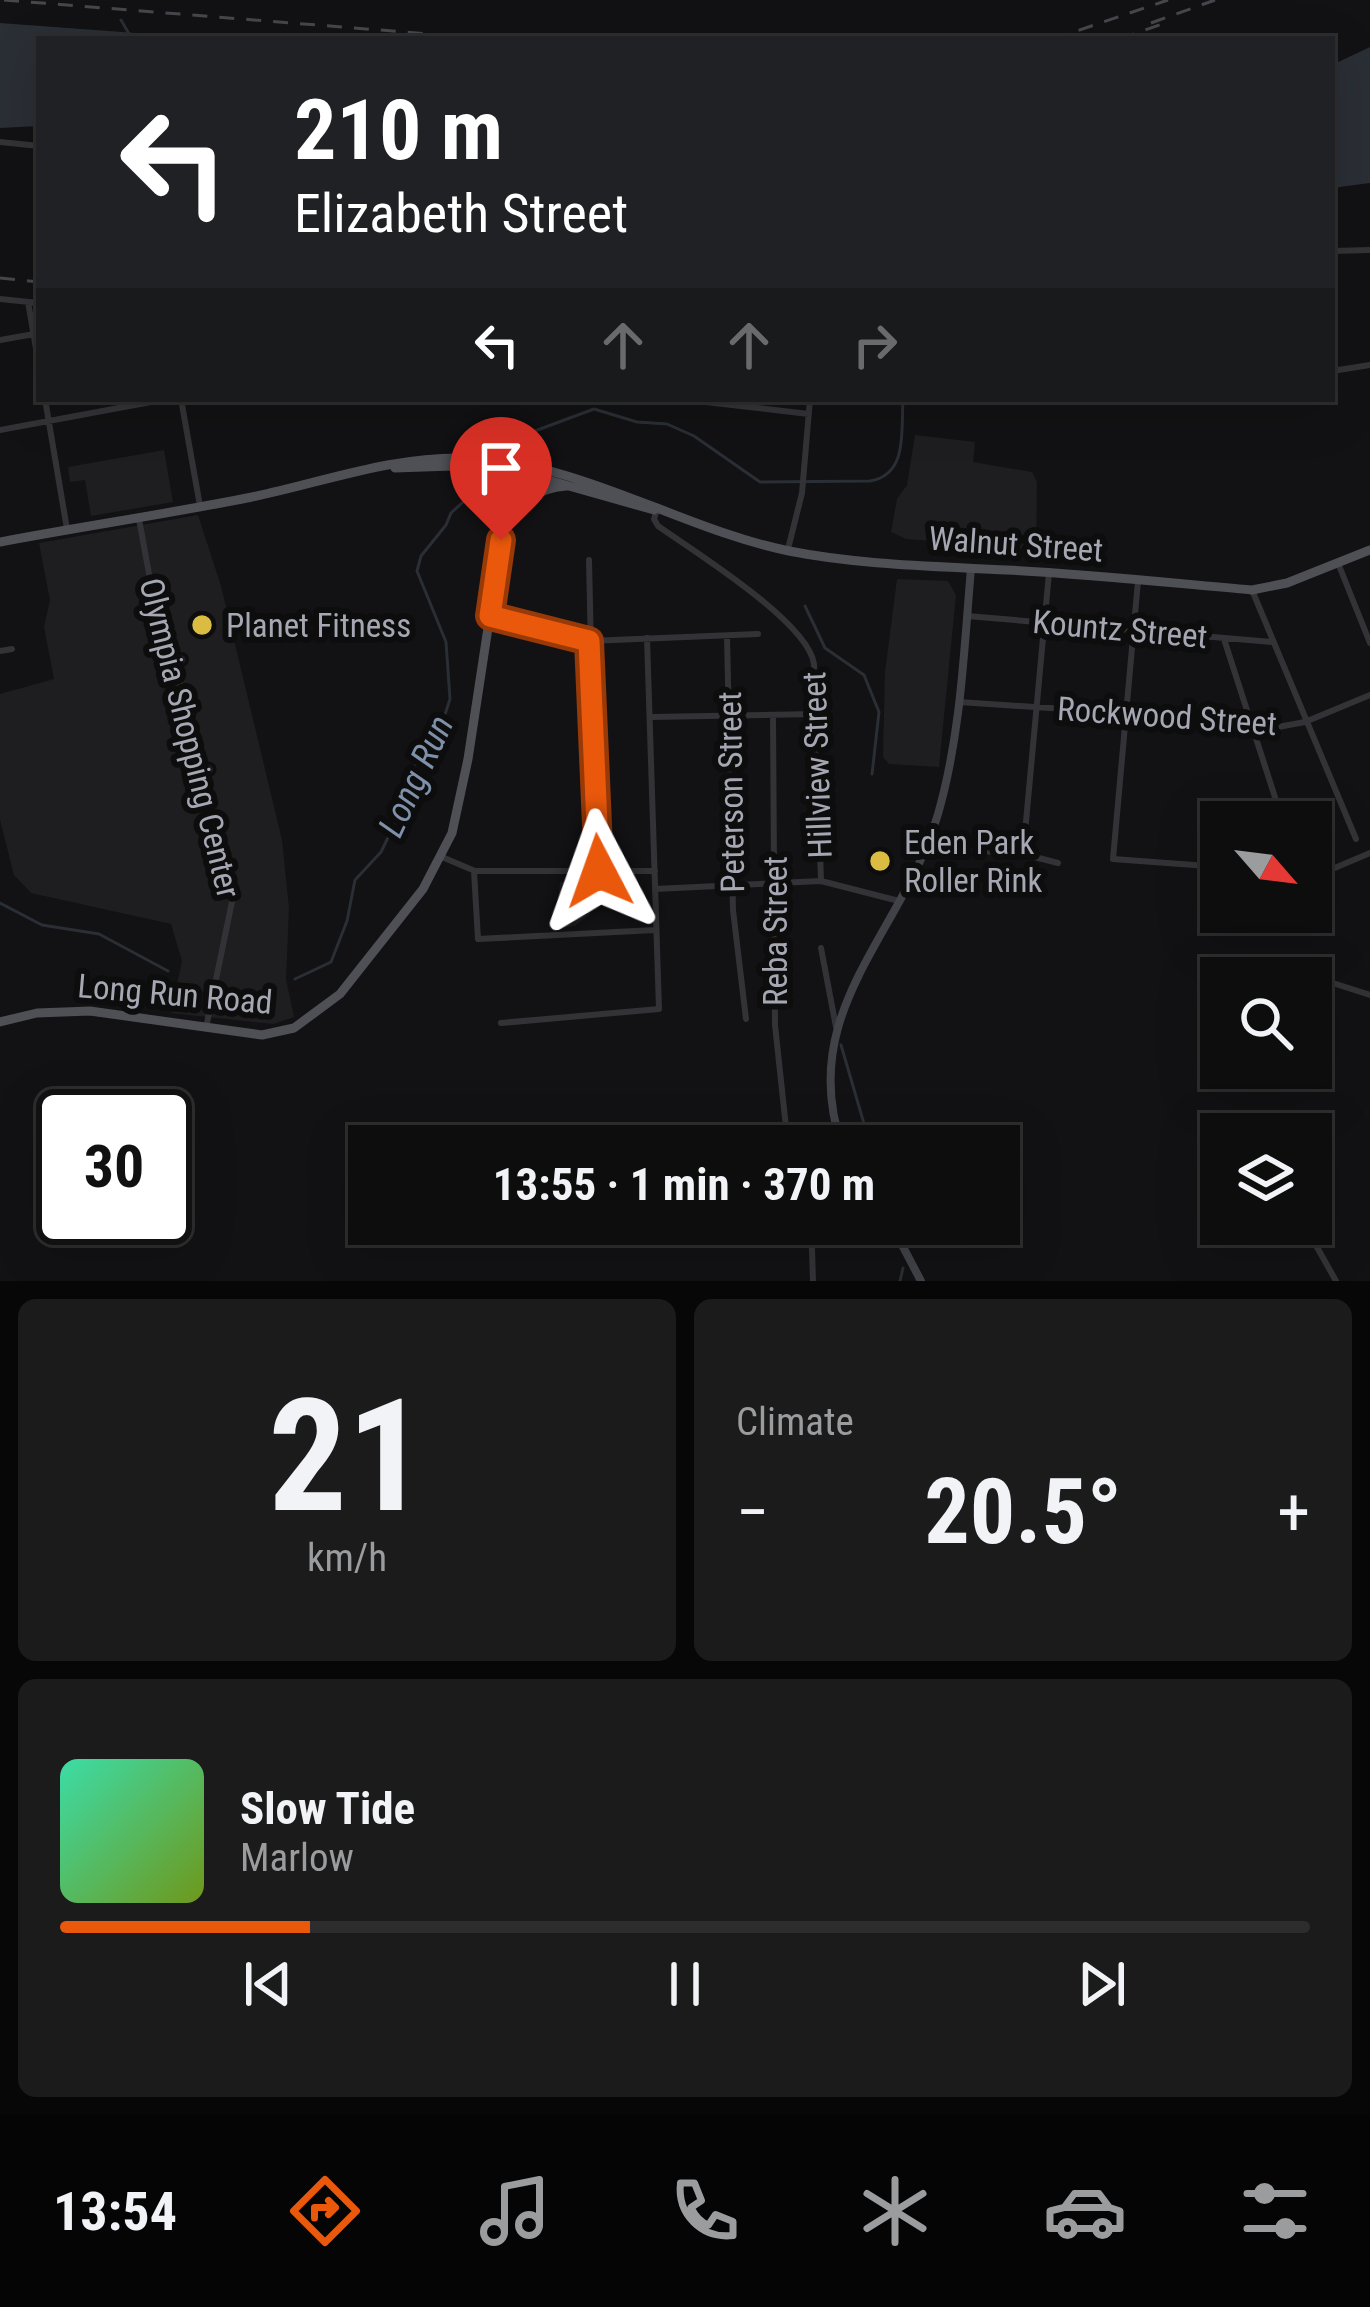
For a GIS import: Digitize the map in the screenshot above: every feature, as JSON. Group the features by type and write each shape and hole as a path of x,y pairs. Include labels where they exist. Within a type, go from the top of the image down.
{"main road":[{"name":"Walnut Street","path":"0,542 200,506 381,464 469,458 787,550 847,559 1252,590 1287,583 1370,550"},
{"name":"Walnut Street","path":"353,473 453,466 512,468 589,481 643,500 657,510"},
{"path":"453,466 473,476 491,497 501,540"},
{"name":"Long Run Road","path":"0,1022 37,1013 90,1011 278,1033 313,1017 340,994 405,914 442,857 459,809 512,468"},
{"path":"501,540 523,502 554,487 572,485"},
{"path":"839,1125 830,1075 836,1027 938,817 959,702 971,568"},
{"path":"902,1245 921,1281"}],"street":[{"path":"0,142 36,146"},
{"path":"1335,251 1370,250"},
{"path":"0,299 36,303"},
{"path":"28,302 36,347"},
{"path":"0,340 34,334"},
{"path":"1335,371 1370,365"},
{"path":"46,402 67,530"},
{"path":"0,430 152,402"},
{"path":"182,402 200,506"},
{"path":"706,402 808,414"},
{"path":"787,550 802,493 810,402"},
{"name":"Hillview Street","path":"657,510 658,526 760,599 803,638 813,656 821,880"},
{"name":"Olympia Shopping Center","path":"138,518 157,612 194,726 214,836 233,892 206,1028"},
{"path":"589,560 596,871"},
{"path":"1338,563 1370,643"},
{"path":"1023,854 1049,573"},
{"path":"1138,581 1113,859 1200,865"},
{"path":"1252,590 1356,839"},
{"path":"490,616 589,641 758,634"},
{"name":"Kountz Street","path":"967,616 1272,642"},
{"name":"Peterson Street","path":"727,636 733,884 746,1019"},
{"path":"501,1023 659,1009 646,638"},
{"path":"1224,639 1276,801"},
{"path":"0,651 12,649"},
{"name":"Rockwood Street","path":"959,702 1125,712 1251,728 1305,722 1370,695"},
{"path":"650,717 815,714"},
{"name":"Reba Street","path":"773,715 775,1024 786,1125"},
{"path":"969,850 1023,854 1058,863"},
{"path":"1332,869 1370,853"},
{"path":"442,857 474,871 655,871"},
{"path":"474,871 478,938 655,930"},
{"path":"655,889 821,880 898,901"},
{"path":"821,948 836,1027"},
{"path":"1332,983 1370,995"},
{"path":"811,1245 813,1281"},
{"path":"1316,1245 1336,1281"}],"shaded area":[{"path":"0,23 176,36 36,36 36,126 0,128"},
{"path":"1370,47 1370,183 1335,188 1335,64"},
{"path":"915,435 975,442 973,462 1032,472 1037,482 1036,549 1028,553 992,545 985,529 960,529 945,542 906,539 891,532 897,499 907,485"},
{"path":"164,450 173,502 91,516 85,480 70,482 68,467"},
{"path":"198,515 221,586 282,840 289,908 286,979 294,1017 273,1024 171,1013 182,961 171,924 31,893 14,875 0,820 0,694 54,679 44,627 50,600 39,543"},
{"path":"897,579 948,581 956,595 939,767 889,764 883,757 885,672"},
{"path":"600,880 601,885 610,886 609,892 601,894 590,914 575,926 555,928 560,882"}],"waterway":[{"path":"121,20 130,36"},
{"name":"Long Run","path":"524,435 594,409 637,422 667,424 694,436 760,482 870,481 882,477 897,461 903,402"},
{"name":"Long Run","path":"295,979 331,962 347,921 355,880 381,852 408,776 442,724 450,699 446,642 417,571 421,556 451,513 475,491"},
{"path":"805,606 825,648 864,675 879,712 872,774"},
{"name":"Long Run","path":"0,903 42,925 99,934 168,971"},
{"path":"841,1045 864,1125"},
{"path":"900,1281 903,1268"}],"railway":[{"path":"4,0 454,36"},
{"path":"1062,36 1168,0"},
{"path":"1151,23 1215,0"},
{"path":"1128,36 1165,23"},
{"path":"0,278 36,282"}],"place":[{"name":"Planet Fitness","path":"202,625"},
{"name":"Eden Park Roller Rink","path":"880,861"}],"route":[{"path":"501,540 490,616 589,641 599,871"}]}
